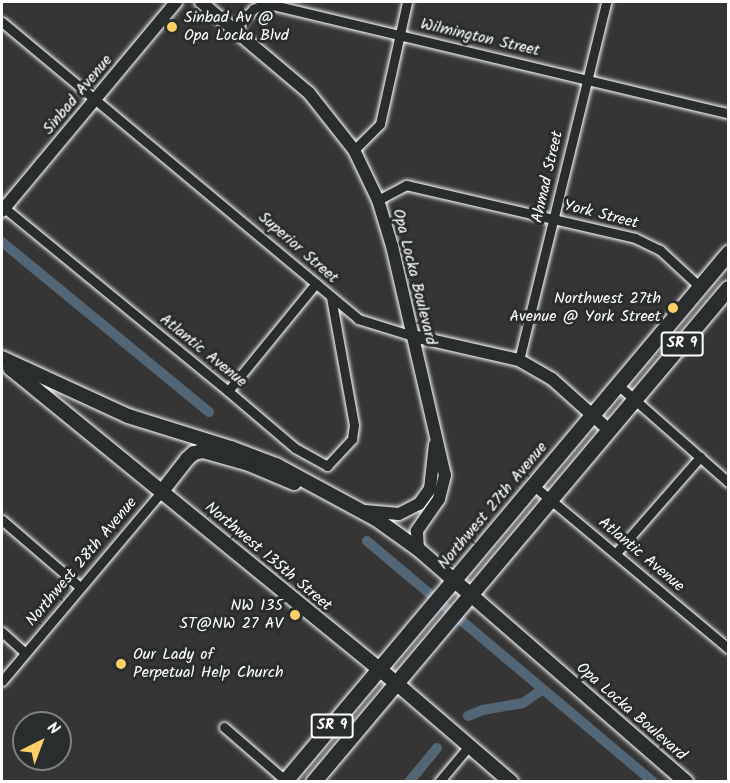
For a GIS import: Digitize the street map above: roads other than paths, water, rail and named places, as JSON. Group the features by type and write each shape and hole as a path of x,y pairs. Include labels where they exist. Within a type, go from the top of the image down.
{"main road":[{"name":"Northwest 27th Avenue","path":"285,781 729,253"},
{"name":"SR 9","path":"313,782 729,288"},
{"name":"Northwest 135th Street","path":"2,359 396,683 511,782"},
{"name":"Opa Locka Boulevard","path":"2,359 128,416 231,448 276,465 363,511 418,549 467,600 686,782"},
{"path":"163,490 187,459 194,453 203,451 249,464 318,493 330,492"}],"street":[{"name":"Sinbad Avenue","path":"2,208 97,99 176,2"},
{"name":"Opa Locka Boulevard","path":"201,2 309,93 354,150 378,200 392,246 436,440 443,461 443,487 439,499 417,531 418,549"},
{"path":"354,150 380,124 407,2"},
{"name":"Ahmad Street","path":"519,360 606,2"},
{"name":"Wilmington Street","path":"234,29 253,9 269,4 729,113"},
{"name":"Superior Street","path":"2,22 358,319 413,336 519,360 552,379 609,430"},
{"name":"York Street","path":"378,200 406,185 645,242 665,254 700,287"},
{"name":"Atlantic Avenue","path":"2,208 295,448 327,466 352,439 354,425 331,297"},
{"path":"228,391 316,283"},
{"path":"618,385 729,482"},
{"path":"363,511 399,514 419,504 430,489 436,440"},
{"path":"616,553 700,457"},
{"name":"Atlantic Avenue","path":"534,486 729,648"},
{"name":"Northwest 28th Avenue","path":"2,681 163,490"},
{"path":"2,520 80,587"},
{"path":"2,632 25,653"},
{"path":"224,727 285,781"},
{"path":"439,782 469,746"}],"waterway":[{"path":"2,242 209,412"},
{"path":"367,541 653,782"},
{"path":"468,716 483,710 523,703 543,689"},
{"path":"409,782 437,748"}],"place":[{"name":"Sinbad Av @ Opa Locka Blvd","path":"172,27"},
{"name":"Northwest 27th Avenue @ York Street","path":"673,308"},
{"name":"NW 135 ST@NW 27 AV","path":"295,615"},
{"name":"Our Lady of Perpetual Help Church","path":"121,664"}]}
